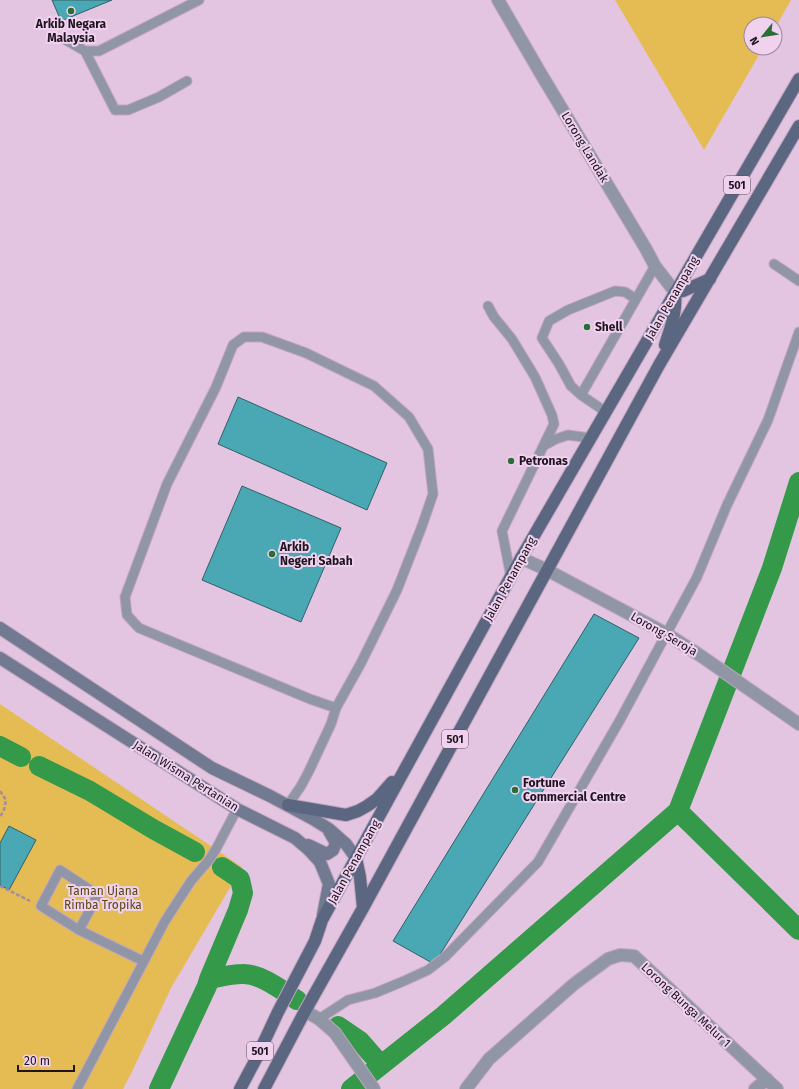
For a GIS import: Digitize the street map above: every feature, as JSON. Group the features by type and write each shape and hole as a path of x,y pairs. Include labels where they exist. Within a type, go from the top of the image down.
{"main road":[{"name":"Jalan Penampang","path":"240,1089 315,941 322,920 521,558 799,79"},
{"name":"Jalan Penampang","path":"264,1089 305,1011 363,908 659,365 799,126"},
{"path":"659,365 675,315 675,292 683,291 710,279"},
{"path":"288,805 346,815 358,811 377,799 406,768"},
{"path":"356,858 360,877 363,908"}],"street":[{"name":"Lorong Landak","path":"498,0 655,266 675,292"},
{"name":"Lorong Seroja","path":"521,558 547,570 666,634 701,656 799,724"},
{"name":"Jalan Wisma Pertanian","path":"0,628 212,768 288,805 329,829 346,844 356,858"},
{"name":"Jalan Wisma Pertanian","path":"0,658 237,809 295,838 320,862 329,884 322,920"},
{"path":"295,838 327,854 333,850 336,843 329,829"},
{"name":"Lorong Bunga Melur 1","path":"466,1089 489,1059 574,984 608,959 620,955 634,956 777,1089"},
{"path":"305,1011 319,1019 335,1033 374,1089"},
{"path":"756,1089 767,1079"}],"lane":[{"path":"64,39 84,51 99,51 199,0"},
{"path":"84,51 115,110 128,110 153,100 187,81"},
{"path":"774,264 799,281"},
{"path":"581,395 655,266"},
{"path":"606,412 581,395 571,386 542,338 549,321 568,310 615,291 625,292 636,299"},
{"path":"488,306 494,317 512,338 535,378 552,415 554,424 502,531 511,577"},
{"path":"319,1019 348,1000 375,993 428,970 445,957 538,862 620,720 697,577 727,505 768,420 799,332"},
{"path":"288,805 309,771 331,724 336,708 361,663 397,590 433,494 428,449 409,417 374,386 306,353 262,337 244,337 233,345 216,387 167,484 125,597 127,615 139,628 310,699 336,708"},
{"path":"544,445 568,435 590,438"},
{"path":"77,1089 165,921 191,882 209,860 237,809"},
{"path":"79,930 98,895 60,870 41,906 79,930 143,961"}],"path":[{"path":"0,791 6,800 4,810 0,817"},
{"path":"0,886 41,906"}],"green space":[{"path":"615,0 791,0 782,16 743,16 743,56 758,56 704,150"},
{"name":"Taman Ujana Rimba Tropika","path":"0,704 242,867 171,988 123,1089 0,1089"}],"building":[{"name":"Arkib Negara Malaysia","path":"52,0 112,0 61,21"},
{"name":"Arkib Negeri Sabah","path":"238,397 387,463 367,510 218,444"},
{"name":"Arkib Negeri Sabah","path":"242,486 341,528 301,622 202,580"},
{"name":"Fortune Commercial Centre","path":"594,614 639,638 434,964 393,941"},
{"path":"9,826 36,840 9,890 0,885 0,843"}],"waterway":[{"path":"351,1089 443,1016 678,811 772,568 799,482"},
{"path":"0,746 21,757"},
{"path":"39,766 90,791 153,829 195,852"},
{"path":"678,811 799,930"},
{"path":"209,979 238,910 243,893 240,879 222,867"},
{"path":"159,1089 209,979 234,974 249,974 264,979 297,1000"},
{"path":"338,1026 360,1041 381,1065"}],"place":[{"name":"Arkib Negara Malaysia","path":"71,11"},
{"name":"Shell","path":"587,327"},
{"name":"Petronas","path":"511,461"},
{"name":"Arkib Negeri Sabah","path":"272,554"},
{"name":"Fortune Commercial Centre","path":"515,790"}]}
